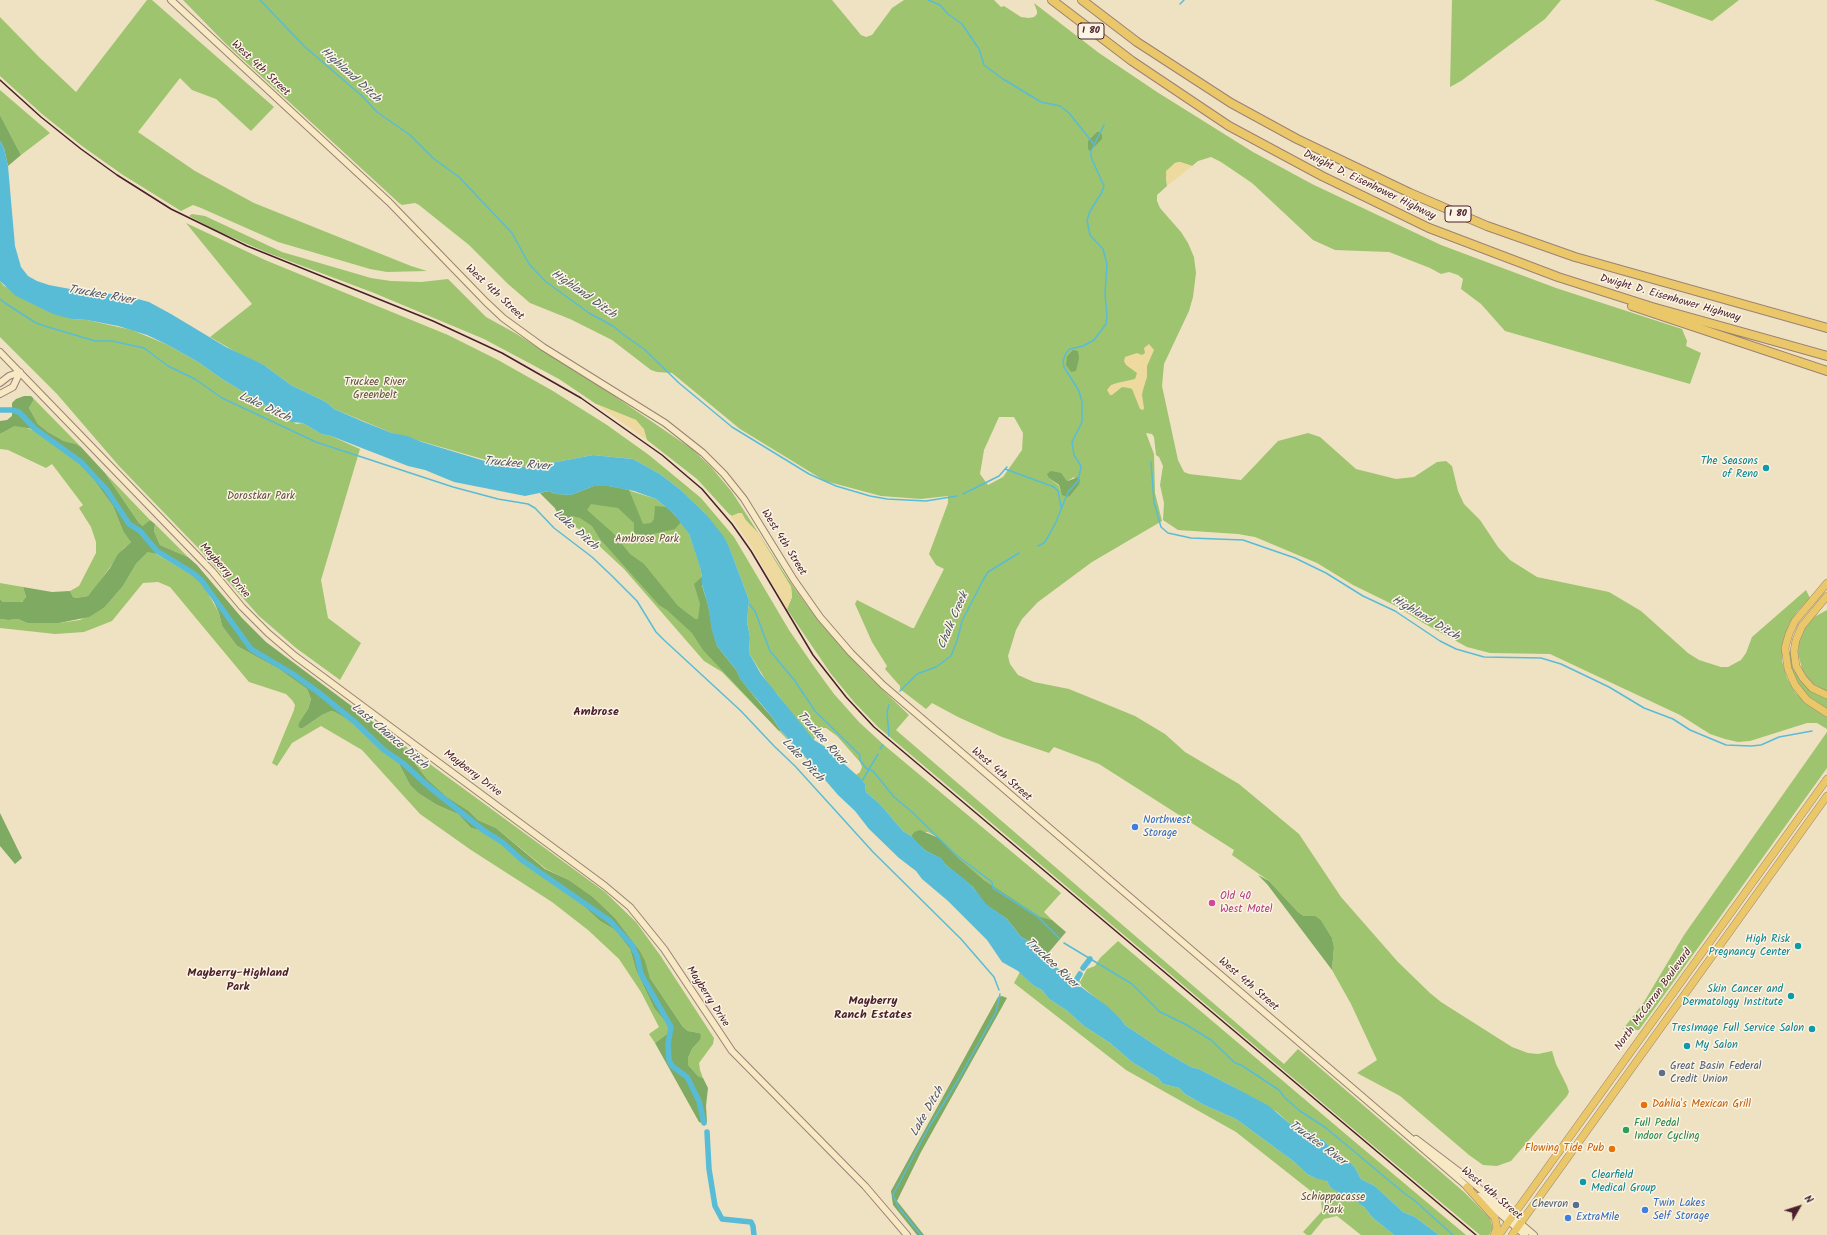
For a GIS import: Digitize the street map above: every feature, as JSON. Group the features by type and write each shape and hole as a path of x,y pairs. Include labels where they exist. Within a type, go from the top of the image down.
{"highway":[{"name":"Dwight D. Eisenhower Highway","path":"1052,0 1132,62 1229,126 1322,176 1429,228 1558,277 1827,356"},
{"name":"Dwight D. Eisenhower Highway","path":"1082,0 1137,42 1232,103 1297,139 1410,194 1487,226 1575,257 1827,328"},
{"path":"1480,248 1498,259 1540,275 1827,371"}],"main road":[{"name":"West 4th Street","path":"171,0 401,214 503,318 543,347 665,423 703,453 724,474 744,499 794,580 820,616 866,669 919,717 1372,1106 1467,1186 1511,1219"},
{"name":"Mayberry Drive","path":"0,352 212,571 242,607 268,633 630,906 664,949 735,1055 861,1182 907,1235"},
{"path":"0,382 9,376 20,372"},
{"path":"0,394 14,387 20,372"},
{"path":"1827,583 1794,621 1786,648 1788,669 1795,685 1807,700 1827,713"},
{"path":"1827,596 1806,619 1800,629 1794,646 1796,666 1807,684 1827,695"},
{"path":"1806,619 1827,605"},
{"name":"North McCarran Boulevard","path":"1498,1233 1511,1219 1827,779"},
{"name":"North McCarran Boulevard","path":"1512,1235 1827,796"},
{"path":"1614,1074 1624,1079"},
{"name":"West 4th Street","path":"1372,1106 1466,1177 1519,1226 1534,1235"},
{"path":"1467,1186 1495,1218 1498,1233"},
{"name":"West 4th Street","path":"1519,1226 1525,1235"}],"green space":[{"path":"147,0 152,0 274,107 251,131 216,99 192,90 180,78 138,132 195,171 254,203 427,271 387,272 370,269 278,242 193,205 181,211 123,175 82,146 42,114 0,76 0,17 76,92"},
{"path":"183,0 832,0 861,35 866,37 872,35 892,8 904,0 994,0 1001,7 1004,6 1021,17 1029,18 1034,17 1037,14 1034,3 1099,53 1157,92 1253,152 1312,184 1441,245 1556,288 1682,329 1687,341 1686,346 1701,353 1690,384 1505,331 1481,304 1461,289 1463,279 1458,275 1449,272 1441,274 1430,268 1389,252 1335,250 1313,240 1252,183 1221,162 1211,157 1198,161 1192,166 1180,162 1175,163 1168,171 1166,178 1167,186 1157,195 1157,201 1160,208 1181,232 1188,243 1194,257 1196,273 1193,297 1189,311 1164,364 1162,386 1178,460 1184,472 1189,474 1241,480 1278,441 1308,433 1320,437 1356,469 1396,479 1414,477 1437,462 1446,461 1452,466 1458,491 1464,504 1480,520 1498,547 1510,560 1537,577 1609,592 1641,611 1688,653 1699,660 1721,667 1728,667 1741,660 1746,653 1752,637 1806,590 1810,598 1797,612 1789,624 1783,643 1782,661 1787,678 1795,692 1806,703 1827,717 1827,729 1817,723 1807,723 1750,741 1738,742 1725,739 1710,734 1680,715 1550,654 1490,653 1467,647 1396,606 1353,585 1317,563 1255,537 1238,534 1178,530 1163,520 1164,503 1160,485 1163,466 1159,457 1156,455 1154,437 1152,434 1146,433 1154,454 1155,493 1162,521 1092,562 1038,602 1022,619 1016,630 1008,656 1010,664 1018,675 1034,682 1069,689 1135,716 1165,734 1185,752 1239,784 1299,834 1341,897 1398,962 1430,993 1441,1002 1512,1047 1528,1053 1538,1054 1552,1051 1556,1064 1569,1092 1567,1096 1511,1161 1497,1166 1483,1165 1469,1155 1400,1096 1357,1073 1377,1060 1351,1004 1332,970 1334,947 1332,938 1321,920 1315,917 1304,916 1298,912 1269,881 1232,855 1234,850 1099,764 1054,747 1049,753 1002,737 958,717 932,703 926,709 900,689 900,686 885,669 887,666 872,642 855,604 857,600 914,628 944,569 936,565 929,554 948,503 948,496 921,499 881,496 825,481 740,429 672,373 651,370 612,340 570,319 530,303 508,284 469,245 419,205 415,203 402,205 399,203 225,43","holes":["999,417 1014,417 1023,433 1022,450 1003,477 988,485 980,474 984,450","1074,477 1079,485 1071,495 1060,490 1059,486 1049,478 1068,481"]},
{"path":"1452,0 1561,0 1545,19 1461,81 1450,87"},
{"path":"1654,0 1739,0 1712,21"},
{"path":"0,90 50,133 21,155 0,115"},
{"path":"0,115 21,155 8,166 4,148 0,141"},
{"path":"1097,132 1100,132 1102,139 1090,151 1088,149 1088,141"},
{"path":"192,214 205,216 282,252 371,278 391,281 421,282 448,279 486,317 515,333 607,391 692,449 711,467 732,492 788,579 816,618 864,672 909,715 896,730 1284,1064 1298,1049 1464,1192 1490,1218 1493,1228 1489,1235 1480,1235 878,727 854,702 831,674 787,609 792,597 791,587 758,533 739,513 732,516 729,514 697,479 647,440 636,420 596,404 559,379 484,339 374,293 268,253 215,230 189,216"},
{"name":"Truckee River Greenbelt","path":"186,223 265,260 448,335 498,360 553,391 607,425 649,455 701,498 734,537 789,630 834,694 859,722 884,745 1061,893 1044,912 1052,920 1040,918 984,880 957,858 939,838 928,832 914,832 911,836 903,831 880,804 866,792 865,784 856,775 860,772 862,767 860,762 837,736 826,728 821,728 816,734 814,740 795,718 778,695 770,687 749,653 750,637 747,622 749,600 730,549 706,514 681,490 660,474 633,459 593,455 546,464 537,462 523,467 500,464 392,433 334,409 326,402 291,385 264,365 248,359 210,337 252,304"},
{"name":"Dorostkar Park","path":"0,281 4,286 72,319 87,320 132,330 168,345 198,362 222,379 280,414 289,417 296,424 303,423 321,434 331,436 360,449 321,580 328,618 361,643 340,680 296,648 259,616 202,552 119,466 57,394 0,337"},
{"path":"1073,350 1078,351 1079,358 1076,371 1071,372 1066,365 1067,356"},
{"path":"24,396 31,396 33,398 29,408 38,424 48,432 64,441 81,447 105,473 139,523 143,526 150,520 155,524 154,531 160,545 188,557 197,565 242,618 266,642 397,740 427,779 447,797 469,811 478,820 496,828 545,869 569,880 593,897 615,918 640,951 645,961 650,978 683,1027 688,1031 699,1033 701,1035 700,1040 692,1049 688,1058 688,1065 698,1076 703,1078 708,1088 706,1106 707,1122 704,1124 699,1122 655,1043 667,1034 669,1030 668,1025 654,1008 636,970 630,949 615,930 600,921 577,900 523,863 502,844 479,830 471,828 458,814 437,805 418,793 410,785 398,762 350,721 331,711 322,715 303,728 300,728 298,726 299,723 308,709 311,699 307,689 279,669 237,646 222,626 219,613 213,600 202,583 195,576 157,554 148,552 136,564 123,586 105,607 89,617 59,623 27,623 18,619 0,619 0,599 3,602 22,602 26,597 23,587 52,592 70,591 73,597 76,598 88,596 110,568 118,554 131,542 123,531 113,506 94,480 79,464 33,429 15,426 0,434 0,421 7,420 12,416 12,403 16,399"},
{"path":"33,398 81,447 64,441 48,432 38,424 29,408"},
{"path":"15,426 21,426 38,432 79,464 94,480 113,506 123,531 131,542 123,549 88,596 76,598 73,597 70,591 79,586 96,553 96,542 91,527 79,508 83,505 52,464 46,468 8,450 0,449 0,434"},
{"path":"1051,471 1061,473 1068,481 1078,477 1080,480 1079,485 1071,495 1067,497 1062,495 1059,485 1049,478 1047,474"},
{"path":"105,473 150,520 146,525 143,526 139,523"},
{"name":"Ambrose Park","path":"594,486 621,488 656,499 681,522 689,534 700,566 702,586 708,605 717,646 780,730 816,769 722,672 704,661 624,569 595,542 568,521 559,517 555,508 540,493 571,495"},
{"path":"594,486 608,486 629,490 643,524 651,523 654,519 655,506 667,507 681,522 675,529 653,534 651,539 634,533 634,523 618,508 591,504 587,510 613,533 630,554 644,564 678,606 695,619 698,619 700,604 694,584 702,577 702,586 708,605 712,630 717,646 737,671 740,679 772,717 780,730 779,731 703,650 692,633 667,610 659,605 600,539 592,526 580,518 572,516 566,521 559,517 555,508 540,493 549,491 555,494 571,495"},
{"path":"155,524 188,557 160,545 154,531"},
{"path":"151,551 194,576 202,583 219,613 222,626 237,646 279,669 307,689 311,699 308,709 298,726 303,728 322,715 331,711 350,721 398,762 410,785 418,793 437,805 458,814 471,828 479,830 502,844 523,863 577,900 600,921 615,930 630,949 636,970 654,1008 668,1025 669,1030 667,1034 655,1043 649,1034 659,1027 641,992 619,959 588,930 552,902 471,850 420,814 362,750 321,726 292,743 277,766 272,763 295,705 286,694 249,682 170,587 158,582 143,583 112,621 84,632 55,634 0,628 0,619 18,619 27,623 59,623 80,620 105,607 123,586 136,564 148,552"},
{"path":"0,583 23,587 26,597 21,602 3,602 0,599"},
{"path":"1827,610 1827,692 1816,687 1803,673 1798,653 1799,642 1805,628 1814,617"},
{"path":"1788,652 1792,652 1795,669 1827,698 1827,710 1803,693 1791,674"},
{"path":"1827,732 1827,768 1639,1030 1623,1029 1644,1002 1684,935"},
{"path":"397,740 605,892 636,922 660,955 714,1038 713,1044 699,1063 703,1078 698,1076 688,1065 688,1058 692,1049 700,1040 699,1033 688,1031 683,1027 650,978 640,951 615,918 593,897 569,880 546,869 496,828 478,820 469,811 447,797 427,779"},
{"path":"0,813 22,858 15,864 0,846"},
{"path":"920,830 939,838 957,857 984,880 1040,917 1052,920 1066,932 1045,957 1033,943 1021,937 1007,919 985,904 973,887 946,865 940,858 926,851 917,843 911,836 914,832"},
{"path":"1258,875 1269,881 1298,912 1304,916 1315,916 1321,920 1332,938 1334,947 1332,970 1267,884"},
{"path":"1118,941 1466,1235 1439,1235 1415,1217 1403,1212 1375,1186 1361,1179 1354,1166 1338,1152 1332,1151 1324,1140 1315,1137 1312,1132 1289,1123 1277,1112 1232,1086 1199,1069 1191,1067 1125,1025 1120,1018 1079,984 1087,969 1095,966 1100,958"},
{"name":"Schiappacasse Park","path":"1020,972 1034,986 1042,990 1049,999 1066,1010 1084,1026 1110,1043 1132,1062 1158,1078 1163,1084 1179,1088 1185,1094 1204,1105 1236,1119 1293,1161 1307,1174 1315,1178 1323,1178 1327,1181 1330,1187 1341,1194 1347,1194 1364,1207 1373,1218 1394,1235 1361,1235 1337,1216 1324,1219 1311,1235 1307,1235 1303,1232 1322,1211 1321,1199 1236,1132 1126,1070 1014,983"},
{"path":"1002,996 1007,998 921,1152 897,1201 924,1235 917,1235 893,1205 891,1191 998,997"}],"sand":[{"path":"1180,162 1192,166 1167,186 1166,171 1175,163"},
{"path":"1149,344 1154,350 1147,366 1147,377 1142,395 1143,410 1140,409 1132,389 1122,387 1112,395 1110,395 1107,390 1111,385 1135,379 1137,373 1126,365 1124,361 1125,357 1137,353 1142,355 1145,353 1144,348"},
{"path":"596,404 636,420 644,429 647,440"},
{"path":"742,513 746,521 758,533 791,587 792,597 787,609 752,548 729,514 732,516"}],"water":[{"name":"Truckee River","path":"0,141 4,148 8,166 15,246 21,267 28,276 37,281 49,285 86,292 123,295 149,302 226,347 264,365 291,385 326,402 334,409 392,433 407,436 488,462 523,467 537,462 546,464 593,455 633,459 660,474 681,490 706,514 724,537 749,600 747,622 750,637 749,653 761,674 814,740 824,746 860,778 865,784 866,792 880,804 903,831 911,836 926,851 941,858 946,865 973,887 986,904 1007,919 1021,937 1033,943 1035,948 1054,965 1107,1006 1125,1025 1191,1067 1199,1069 1269,1106 1289,1123 1312,1132 1315,1137 1324,1140 1332,1151 1338,1152 1354,1166 1361,1179 1375,1186 1403,1212 1415,1217 1439,1235 1394,1235 1373,1218 1364,1207 1347,1195 1341,1194 1334,1190 1330,1187 1327,1181 1307,1174 1293,1161 1236,1119 1204,1105 1185,1094 1179,1088 1163,1084 1158,1078 1132,1062 1110,1043 1084,1026 1066,1010 1049,999 1042,990 1034,986 1018,971 1002,962 987,940 948,901 922,879 916,871 899,858 869,829 855,811 838,795 780,730 772,717 740,679 737,671 717,646 712,631 708,605 702,585 700,567 689,534 674,514 656,499 634,491 608,486 594,486 571,495 555,494 549,491 525,496 454,482 331,436 321,434 303,423 291,422 289,417 280,414 222,379 198,362 147,335 118,326 87,320 72,319 53,314 16,296 0,281"}],"waterway":[{"name":"Highland Ditch","path":"260,0 304,46 362,96 377,112 410,135 434,159 459,177 512,233 529,264 545,281 589,313 613,326 644,349 679,383 732,427 809,474 836,486 870,496 887,499 926,501 957,496"},
{"path":"928,0 940,5 948,14 962,24 979,49 984,65 1003,79 1041,102 1060,106 1069,113 1093,143"},
{"path":"1180,4 1184,0"},
{"name":"Chalk Creek","path":"1038,546 1044,543 1048,537 1056,522 1068,492 1078,481 1081,466 1074,455 1072,442 1082,422 1082,402 1079,391 1064,367 1063,361 1066,353 1070,349 1083,346 1094,340 1106,324 1107,315 1105,294 1107,264 1103,249 1090,235 1087,220 1090,211 1104,186 1091,157 1091,151 1104,125"},
{"name":"Lake Ditch","path":"0,299 36,323 95,341 112,341 144,348 168,366 195,379 222,398 316,442 453,487 498,499 528,504 535,508 554,528 592,557 637,601 656,632 741,711 795,766 873,852 961,939 994,977 999,990"},
{"name":"Last Chance Ditch","path":"0,410 12,410 19,412 34,428 81,462 106,489 129,524 140,531 157,551 193,573 202,581 251,649 293,674 318,692 356,723 384,750 404,764 427,785 483,830 502,842 522,860 610,921 632,945 637,956 641,974 671,1027 668,1044 669,1060 672,1066 687,1077 699,1101 704,1123"},
{"name":"Highland Ditch","path":"1151,462 1154,502 1161,527 1168,533 1191,538 1243,540 1295,558 1326,573 1363,596 1395,611 1440,641 1456,649 1484,657 1541,658 1561,664 1609,687 1644,708 1673,719 1690,730 1726,745 1761,745 1779,737 1812,731"},
{"name":"Highland Ditch","path":"963,494 999,476 1007,467"},
{"path":"1005,469 1054,487 1058,491 1061,507"},
{"name":"Chalk Creek","path":"900,691 917,674 936,667 951,656 957,641 962,621 988,572 1019,553"},
{"path":"749,604 755,611 770,651 795,681 815,711 860,755 860,760 866,768 873,771 894,797 912,812 955,854 992,882 993,888 1037,916 1059,938"},
{"name":"Chalk Creek","path":"889,705 887,712 889,736"},
{"name":"Chalk Creek","path":"880,749 883,745"},
{"name":"Chalk Creek","path":"862,781 878,754"},
{"path":"1064,943 1132,984 1160,1012 1185,1024 1211,1040 1235,1063 1241,1065 1279,1090 1284,1097 1300,1111 1326,1128 1414,1200 1453,1235"},
{"path":"1083,968 1090,959"},
{"name":"Truckee River","path":"1076,991 1077,979 1080,974"},
{"name":"Lake Ditch","path":"921,1235 899,1208 893,1195 929,1127 958,1080 996,1012 1000,994"},
{"name":"Last Chance Ditch","path":"707,1132 709,1169 715,1206 722,1219 751,1222 754,1235"}],"railway":[{"path":"0,80 41,117 81,149 117,175 171,209 247,246 433,321 502,353 581,398 662,455 702,489 732,524 751,551 813,655 846,697 874,727 1476,1235"}],"place":[{"name":"The Seasons of Reno","path":"1766,468"},
{"name":"Northwest Storage","path":"1135,827"},
{"name":"Old 40 West Motel","path":"1212,903"},
{"name":"High Risk Pregnancy Center","path":"1798,946"},
{"name":"Skin Cancer and Dermatology Institute","path":"1791,996"},
{"name":"TresImage Full Service Salon","path":"1812,1029"},
{"name":"My Salon","path":"1687,1046"},
{"name":"Great Basin Federal Credit Union","path":"1662,1073"},
{"name":"Dahlia's Mexican Grill","path":"1644,1105"},
{"name":"Full Pedal Indoor Cycling","path":"1626,1130"},
{"name":"Flowing Tide Pub","path":"1612,1149"},
{"name":"Clearfield Medical Group","path":"1583,1182"},
{"name":"Chevron","path":"1576,1205"},
{"name":"Twin Lakes Self Storage","path":"1645,1210"},
{"name":"ExtraMile","path":"1568,1218"}],"district":[{"name":"Ambrose","path":"596,713"},
{"name":"Mayberry-Highland Park","path":"238,981"},
{"name":"Mayberry Ranch Estates","path":"873,1009"}]}
